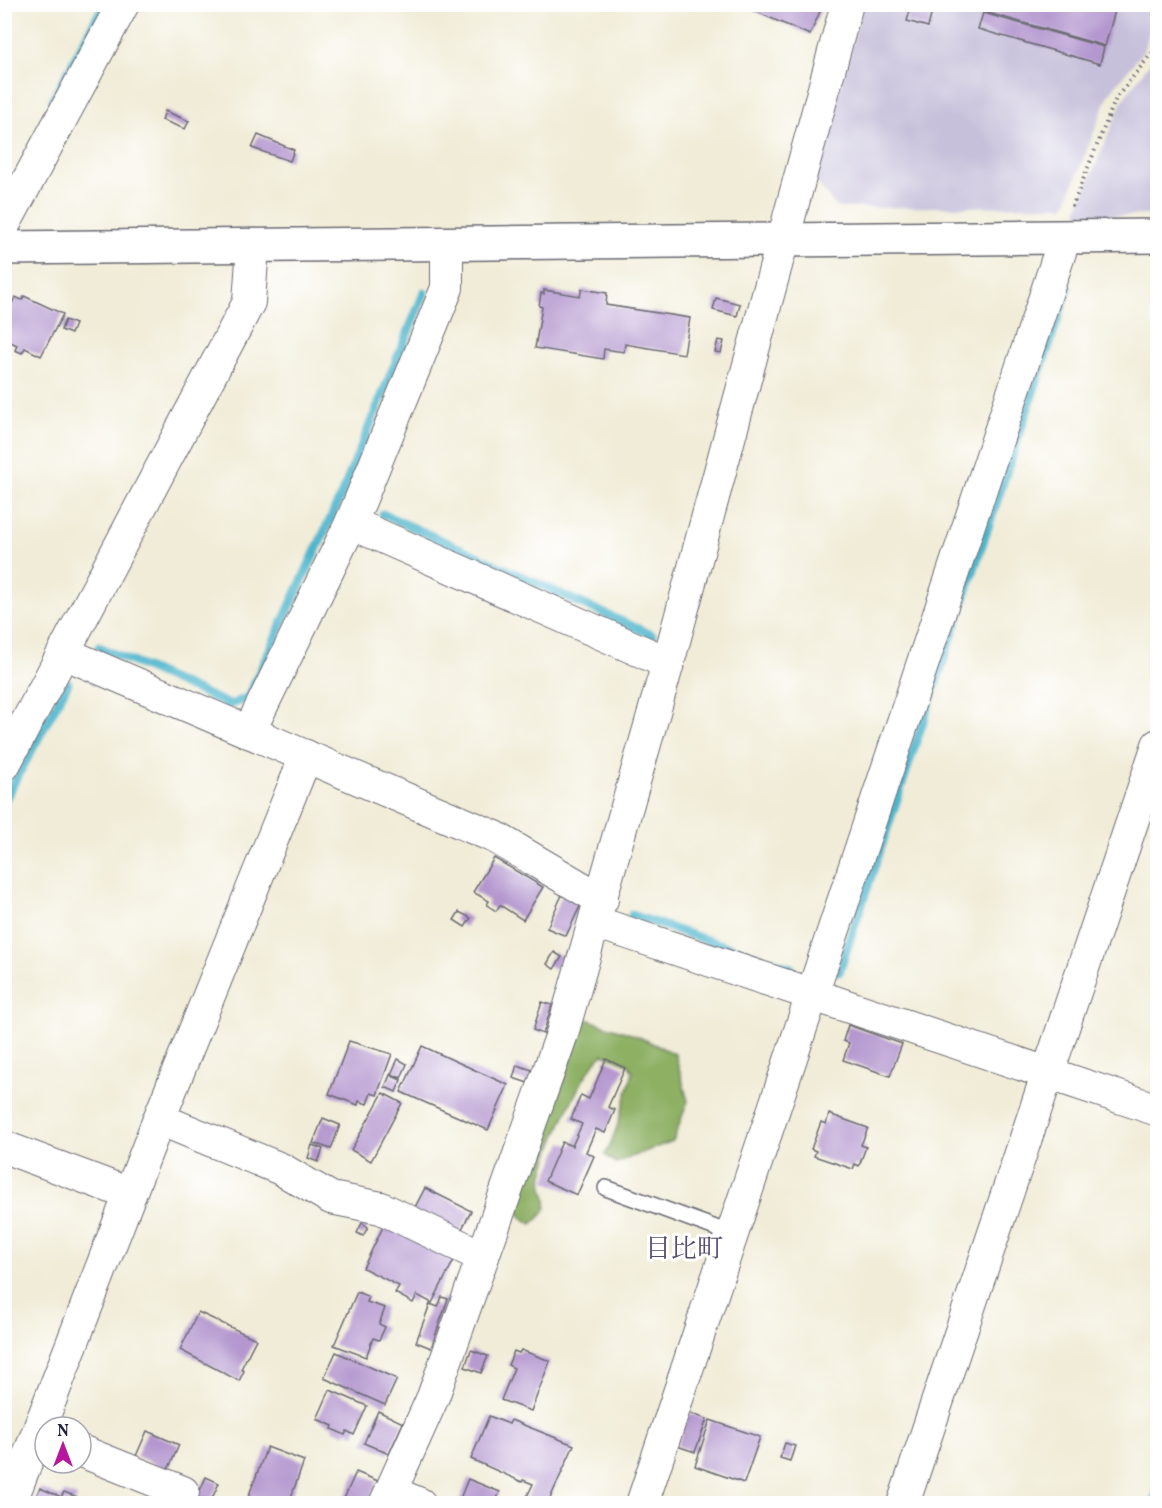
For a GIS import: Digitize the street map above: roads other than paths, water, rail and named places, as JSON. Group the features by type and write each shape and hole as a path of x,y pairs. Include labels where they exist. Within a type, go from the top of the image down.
{"street":[{"path":"123,4 5,230 253,246 1158,236"},
{"path":"420,1503 388,1498 433,1397 562,1034 668,663 847,4"},
{"path":"642,1503 1065,237"},
{"path":"249,732 351,523 447,288 447,244"},
{"path":"4,765 249,302 253,246"},
{"path":"351,523 668,663"},
{"path":"64,652 495,837 598,911 812,994 1158,1110"},
{"path":"903,1503 1158,745"},
{"path":"49,1415 159,1119 306,756"},
{"path":"159,1119 281,1169 331,1198 381,1208 483,1257"},
{"path":"4,1147 130,1194"},
{"path":"10,1503 33,1454"},
{"path":"93,1456 183,1492"}],"lane":[{"path":"606,1188 732,1234"}],"waterway":[{"path":"53,100 104,4"},
{"path":"839,972 1068,288"},
{"path":"99,647 230,705 248,697 341,496 424,293"},
{"path":"383,514 652,635"},
{"path":"4,801 68,683"},
{"path":"632,915 791,968"},
{"path":"1153,1504 1158,1490"}],"district":[{"name":"目比町","path":"684,1250"}]}
